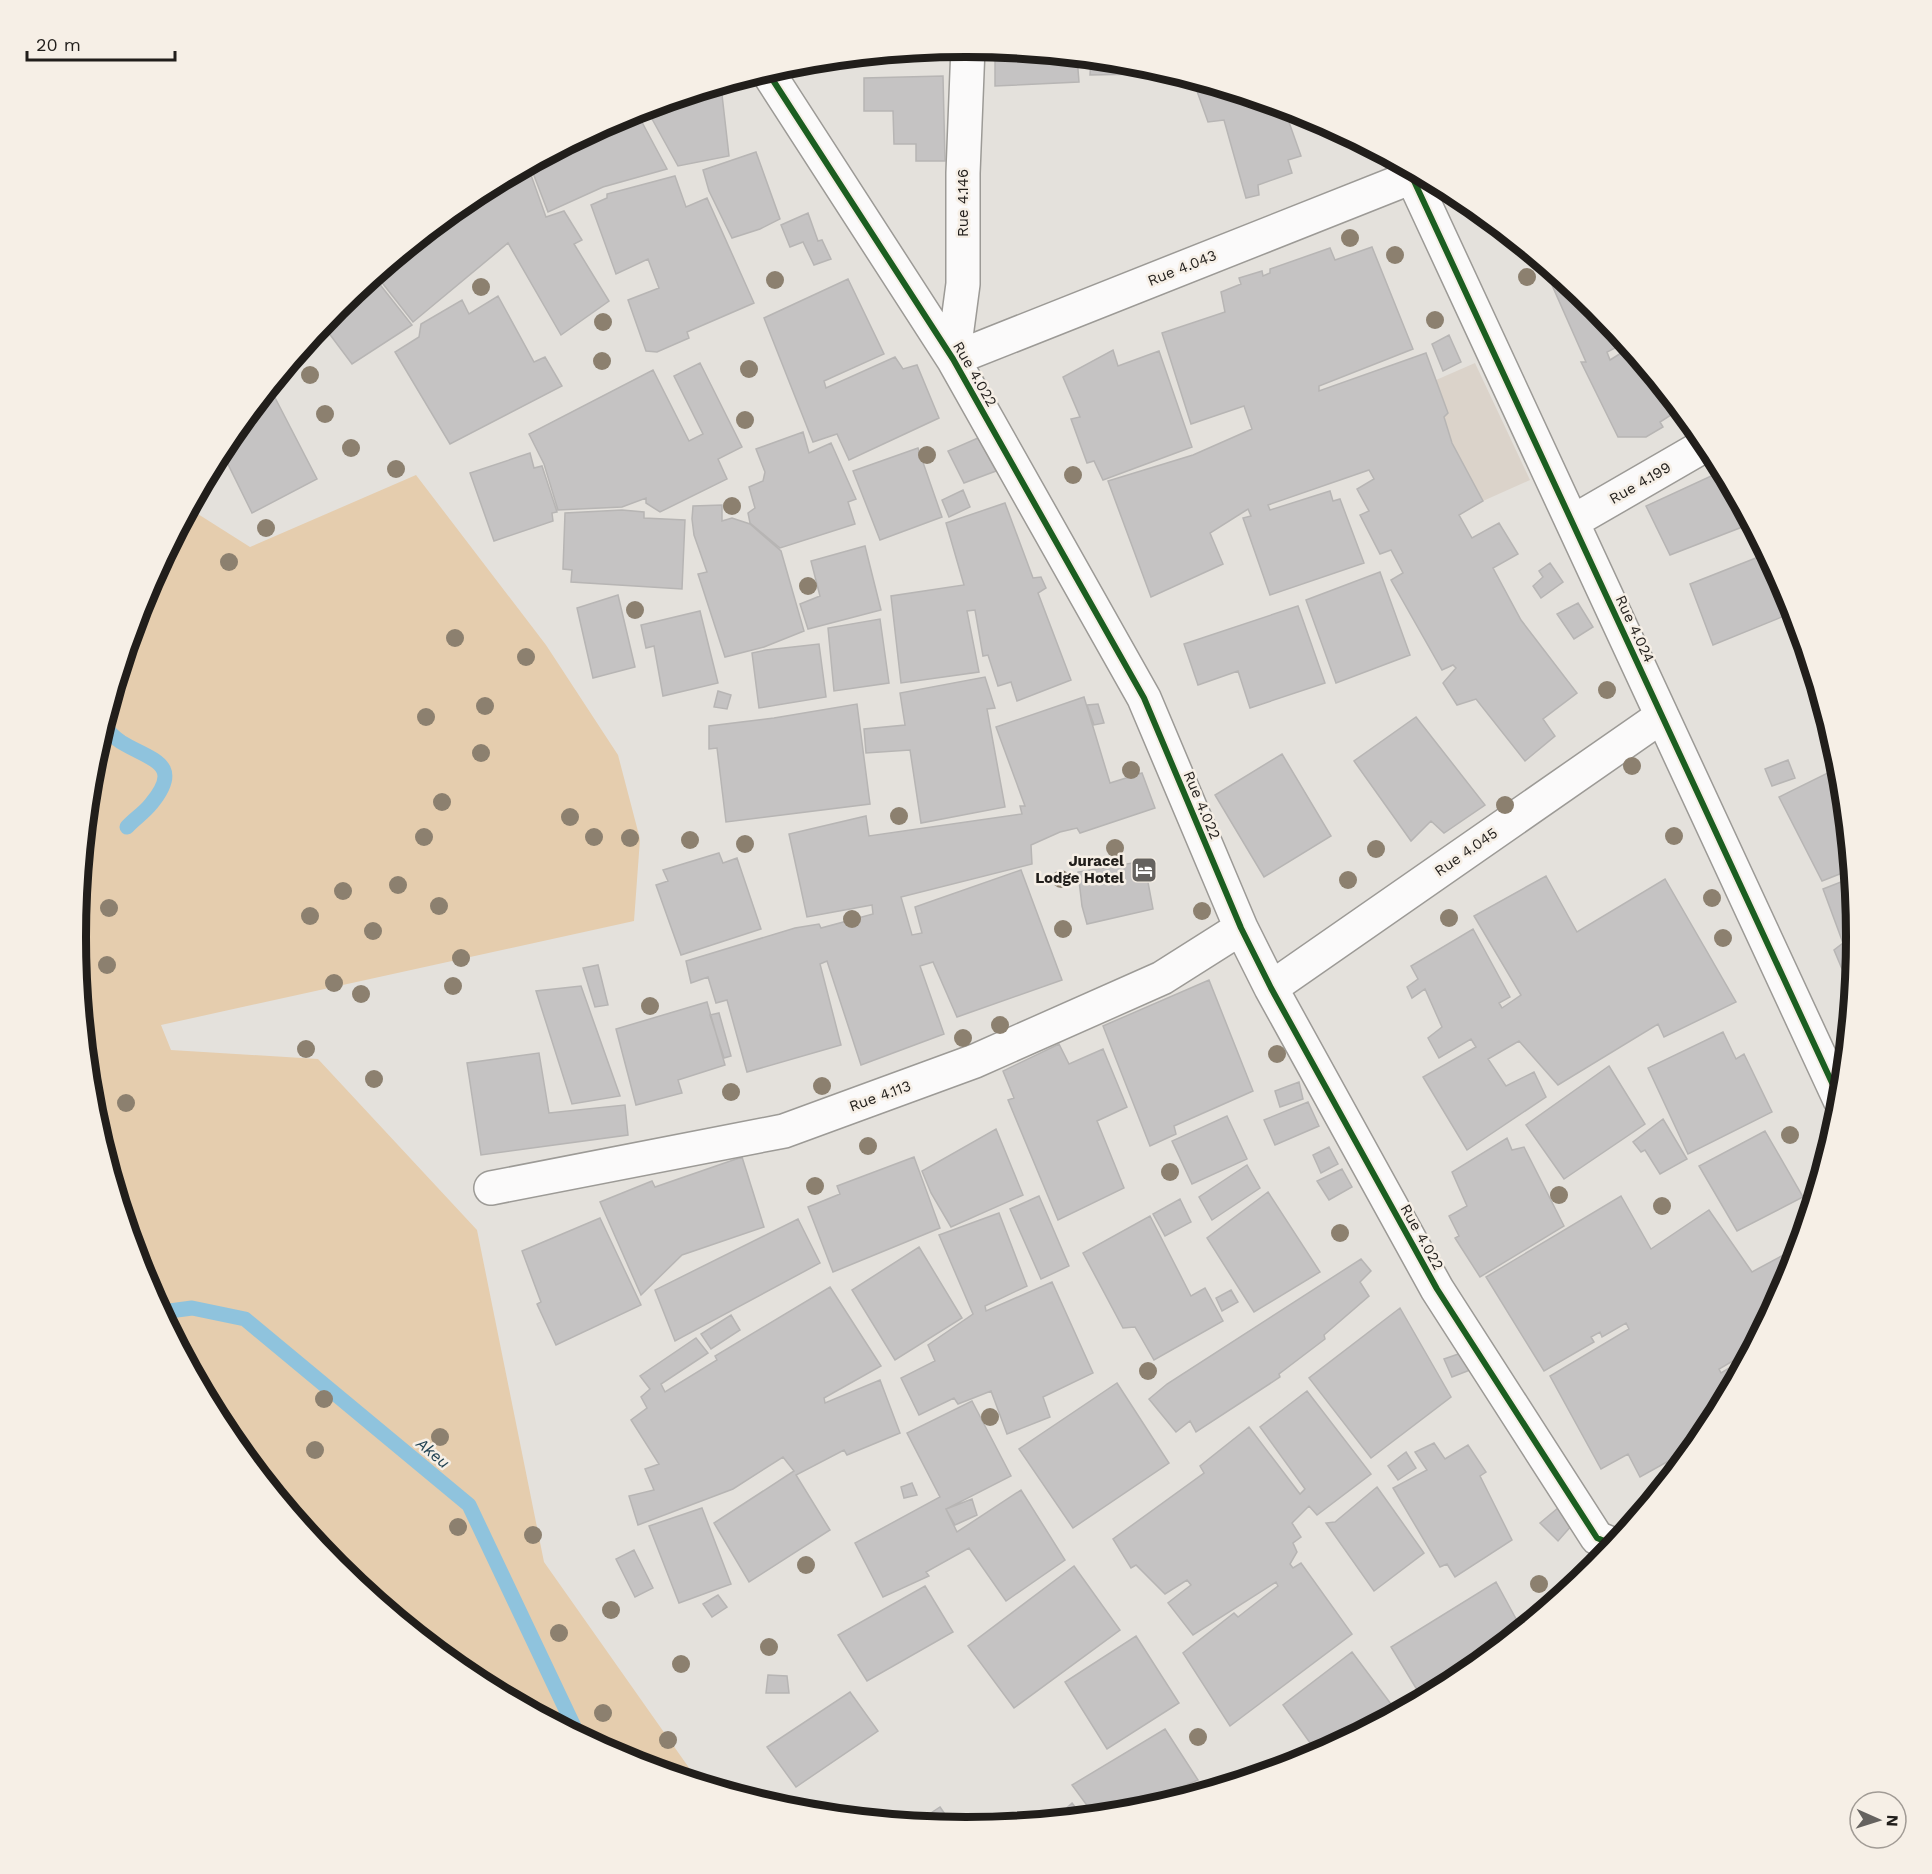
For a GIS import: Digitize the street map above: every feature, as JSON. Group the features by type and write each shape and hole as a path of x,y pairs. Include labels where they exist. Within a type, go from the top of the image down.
{"street":[{"name":"Rue 4.146","path":"953,359 963,284 963,173 968,57"},
{"name":"Rue 4.022","path":"771,79 953,359 1144,698 1241,928 1271,988 1437,1289 1597,1538 1605,1541"},
{"name":"Rue 4.043","path":"953,359 1406,175"},
{"name":"Rue 4.024","path":"1413,179 1833,1085"},
{"name":"Rue 4.199","path":"1572,522 1699,449"},
{"name":"Rue 4.045","path":"1271,988 1662,716"},
{"name":"Rue 4.113","path":"491,1188 784,1131 996,1052 1162,978 1241,928"}],"shaded area":[{"path":"1475,363 1530,480 1483,501 1452,443 1444,417 1448,413 1436,380"},
{"path":"416,475 546,645 618,755 640,839 634,921 161,1025 171,1050 318,1059 477,1230 544,1562 693,1773 629,1750 577,1726 477,1669 386,1599 344,1559 304,1517 234,1426 177,1326 153,1274 133,1220 116,1165 103,1109 88,995 86,937 88,879 103,765 116,709 133,654 153,600 196,513 250,547"}],"building":[{"path":"995,58 1078,65 1079,82 995,86"},
{"path":"1091,67 1138,74 1090,75"},
{"path":"943,76 945,161 916,161 916,144 894,144 893,111 864,111 864,78"},
{"path":"1196,88 1288,118 1301,156 1288,160 1292,173 1258,185 1259,195 1246,198 1224,120 1208,122"},
{"path":"722,92 729,156 678,166 650,116"},
{"path":"641,120 667,169 603,187 548,212 533,173 549,163"},
{"path":"756,152 780,219 760,229 732,238 709,191 703,170"},
{"path":"530,173 546,217 564,211 582,240 574,244 609,301 561,335 508,243 413,322 380,280 430,239 477,205"},
{"path":"675,176 686,207 707,198 754,303 687,332 689,338 657,352 646,351 628,300 659,288 648,259 616,274 591,205 607,198 607,194"},
{"path":"808,213 818,241 822,240 831,259 814,265 803,242 790,247 781,225"},
{"path":"1372,247 1413,349 1319,386 1319,391 1426,353 1448,413 1444,417 1452,443 1483,501 1459,515 1472,538 1499,523 1518,554 1493,568 1521,620 1577,693 1543,719 1555,736 1525,761 1476,699 1457,705 1443,683 1456,668 1453,665 1442,670 1391,580 1403,573 1391,550 1380,554 1360,515 1369,511 1357,489 1374,479 1369,470 1268,505 1270,510 1330,491 1333,501 1340,499 1364,563 1270,595 1243,518 1251,516 1248,509 1210,533 1223,564 1151,597 1108,481 1193,455 1252,429 1244,406 1191,424 1162,333 1225,312 1221,292 1241,284 1239,278 1262,271 1263,276 1270,273 1270,269 1330,248 1335,260"},
{"path":"1549,278 1618,346 1607,352 1610,360 1623,352 1663,400 1671,415 1660,422 1663,427 1646,437 1618,437 1581,362 1586,362"},
{"path":"848,279 884,354 824,381 826,388 895,357 903,369 917,365 939,418 849,460 837,434 813,442 764,318"},
{"path":"378,282 412,325 352,364 328,332"},
{"path":"498,296 534,362 545,357 562,386 450,444 395,352 419,337 421,324 462,300 469,314"},
{"path":"1449,335 1461,362 1443,371 1432,344"},
{"path":"1113,350 1118,366 1159,351 1192,447 1103,480 1094,461 1087,463 1071,419 1080,417 1063,377"},
{"path":"700,363 742,447 718,459 727,479 660,512 646,503 646,498 622,507 558,510 544,464 529,434 653,370 689,441 703,434 674,376"},
{"path":"273,394 317,479 252,513 226,461"},
{"path":"803,432 809,453 831,443 856,499 848,502 855,524 780,548 750,523 748,513 755,508 749,487 763,481 765,472 756,449"},
{"path":"978,438 996,471 964,483 948,451"},
{"path":"918,448 942,517 880,540 853,471"},
{"path":"530,453 534,468 542,466 557,512 552,513 553,521 494,541 470,473"},
{"path":"1714,475 1744,526 1670,555 1646,506"},
{"path":"963,490 970,507 949,517 942,500"},
{"path":"1005,503 1033,578 1041,577 1046,588 1038,593 1071,680 1017,701 1011,682 998,686 988,655 983,656 975,610 967,611 979,672 901,683 891,596 964,585 946,523"},
{"path":"722,505 722,521 732,518 750,524 781,551 804,631 764,647 725,657 698,574 707,572 694,535 692,519 693,506"},
{"path":"622,510 644,512 644,518 685,520 682,589 571,582 572,570 563,569 565,513"},
{"path":"865,546 881,610 808,629 800,604 820,596 811,561"},
{"path":"1759,557 1785,616 1713,645 1690,584"},
{"path":"1550,563 1563,582 1541,598 1533,586 1543,577 1539,571"},
{"path":"1380,572 1410,655 1336,683 1306,600"},
{"path":"618,595 635,667 593,678 577,608"},
{"path":"1578,603 1593,627 1574,639 1557,614"},
{"path":"1298,606 1325,683 1250,708 1238,671 1198,685 1184,644"},
{"path":"700,611 718,683 663,696 654,646 646,648 641,625"},
{"path":"880,619 889,683 834,691 828,628"},
{"path":"819,644 826,697 759,708 752,653"},
{"path":"985,677 995,708 987,709 1005,807 921,823 910,750 866,753 864,729 905,725 900,693"},
{"path":"718,691 731,695 727,709 714,707"},
{"path":"1084,697 1110,783 1142,773 1155,808 1080,833 1077,828 1060,832 1031,845 1032,864 901,897 912,935 922,933 915,907 1021,870 1062,980 957,1017 933,962 920,966 944,1034 861,1065 827,961 820,964 841,1045 747,1072 727,1000 716,1003 708,977 691,983 686,961 795,928 819,924 821,928 873,914 872,905 807,917 789,834 866,816 869,836 1022,814 1020,806 1025,806 996,727"},
{"path":"857,704 870,804 726,822 717,748 709,749 709,726"},
{"path":"1098,704 1104,723 1094,725 1087,705"},
{"path":"1416,717 1485,805 1444,833 1431,821 1411,841 1354,761"},
{"path":"1282,754 1331,836 1264,877 1215,795"},
{"path":"1788,760 1795,778 1772,786 1765,769"},
{"path":"1830,772 1843,873 1822,881 1779,797"},
{"path":"719,853 723,863 737,858 761,929 681,955 656,885 668,881 663,870"},
{"path":"1144,861 1153,909 1087,924 1082,906 1078,872"},
{"path":"1546,876 1577,932 1665,879 1736,1002 1664,1037 1658,1024 1558,1085 1519,1041 1488,1059 1506,1086 1534,1072 1546,1097 1467,1150 1423,1077 1476,1047 1471,1039 1439,1058 1428,1038 1442,1027 1425,989 1412,998 1407,987 1418,979 1411,966 1473,929 1510,997 1499,1003 1502,1008 1521,995 1474,916"},
{"path":"1844,881 1845,968 1842,969 1834,950 1843,943 1823,889"},
{"path":"598,965 608,1005 595,1007 583,968"},
{"path":"1209,980 1253,1091 1174,1126 1176,1134 1150,1146 1103,1026"},
{"path":"581,986 620,1096 572,1104 536,991"},
{"path":"707,1002 725,1065 678,1080 682,1093 636,1105 616,1029"},
{"path":"719,1013 731,1056 724,1058 710,1015"},
{"path":"1723,1032 1736,1059 1744,1054 1772,1112 1688,1154 1648,1068"},
{"path":"1059,1044 1069,1064 1103,1049 1127,1107 1097,1121 1124,1188 1058,1220 1008,1100 1014,1098 1003,1071"},
{"path":"539,1053 549,1113 625,1105 628,1135 481,1155 467,1063"},
{"path":"1609,1066 1645,1124 1564,1179 1526,1125"},
{"path":"1299,1082 1303,1099 1280,1107 1275,1091"},
{"path":"1308,1102 1319,1126 1275,1145 1264,1120"},
{"path":"1227,1116 1247,1159 1192,1184 1172,1141"},
{"path":"1663,1119 1687,1159 1660,1174 1645,1150 1641,1152 1633,1142"},
{"path":"996,1129 1023,1195 951,1227 931,1193 922,1171"},
{"path":"1765,1131 1803,1197 1737,1231 1699,1166"},
{"path":"1507,1138 1512,1150 1524,1147 1564,1226 1480,1277 1455,1238 1459,1236 1449,1216 1467,1206 1452,1172"},
{"path":"1329,1147 1338,1164 1321,1173 1313,1155"},
{"path":"742,1157 764,1227 682,1255 641,1295 600,1202 652,1181 655,1187"},
{"path":"914,1157 940,1228 833,1272 808,1207 840,1194 837,1186"},
{"path":"1247,1165 1260,1188 1212,1220 1199,1197"},
{"path":"1342,1169 1352,1187 1329,1200 1317,1181"},
{"path":"1268,1192 1320,1272 1254,1312 1207,1238"},
{"path":"1039,1196 1069,1266 1041,1279 1010,1209"},
{"path":"1621,1196 1651,1249 1709,1210 1752,1272 1787,1253 1771,1291 1767,1293 1769,1296 1755,1326 1738,1358 1719,1369 1721,1373 1734,1365 1698,1426 1674,1459 1640,1477 1628,1454 1601,1469 1550,1376 1629,1329 1626,1323 1602,1337 1600,1332 1591,1337 1594,1342 1544,1371 1486,1277"},
{"path":"1180,1199 1191,1222 1165,1236 1153,1214"},
{"path":"999,1213 1027,1286 985,1306 986,1311 1052,1282 1093,1373 1043,1397 1050,1417 1007,1434 991,1391 958,1404 954,1398 919,1415 901,1378 935,1361 928,1345 973,1314 939,1235"},
{"path":"1150,1216 1191,1296 1205,1288 1223,1321 1154,1360 1135,1327 1123,1328 1083,1253"},
{"path":"600,1218 641,1305 556,1345 537,1304 541,1302 522,1251"},
{"path":"798,1219 820,1263 675,1341 655,1290"},
{"path":"919,1247 962,1318 895,1360 852,1290"},
{"path":"1361,1259 1371,1271 1360,1282 1369,1296 1324,1335 1325,1339 1279,1374 1280,1377 1196,1432 1190,1421 1176,1432 1149,1399 1167,1384"},
{"path":"830,1287 881,1366 824,1398 825,1403 880,1380 900,1433 847,1455 844,1450 796,1475 830,1530 749,1582 714,1523 794,1471 783,1457 733,1489 638,1525 629,1496 654,1490 645,1469 659,1464 631,1420 647,1408 641,1397 650,1389 640,1376 696,1338 708,1353 661,1384 665,1392 717,1360 715,1356"},
{"path":"1231,1290 1238,1302 1222,1311 1216,1298"},
{"path":"1400,1308 1451,1397 1371,1458 1309,1378"},
{"path":"731,1315 740,1330 711,1349 701,1334"},
{"path":"1467,1351 1475,1368 1452,1377 1444,1359"},
{"path":"1117,1383 1169,1463 1073,1528 1019,1449"},
{"path":"1307,1391 1371,1474 1317,1515 1309,1506 1292,1523 1301,1537 1293,1543 1297,1552 1290,1564 1293,1568 1301,1563 1352,1634 1230,1726 1183,1653 1234,1613 1238,1617 1278,1586 1276,1582 1193,1635 1168,1603 1191,1585 1187,1580 1165,1594 1136,1565 1131,1568 1113,1539 1204,1473 1200,1466 1249,1427 1300,1494 1305,1489 1260,1427"},
{"path":"972,1401 1011,1476 946,1509 957,1532 1021,1490 1065,1560 1006,1601 969,1548 926,1572 929,1576 883,1597 855,1543 940,1497 907,1433"},
{"path":"1434,1443 1445,1459 1468,1445 1486,1472 1480,1476 1512,1540 1455,1577 1447,1564 1440,1567 1393,1488 1427,1470 1415,1452"},
{"path":"1406,1452 1416,1468 1398,1480 1388,1466"},
{"path":"912,1483 917,1495 904,1498 901,1487"},
{"path":"1377,1487 1424,1553 1374,1591 1326,1523 1335,1522"},
{"path":"972,1499 977,1515 955,1525 946,1509"},
{"path":"702,1508 731,1584 679,1603 649,1526"},
{"path":"1558,1508 1573,1524 1558,1541 1540,1523"},
{"path":"634,1550 653,1588 635,1597 616,1559"},
{"path":"1074,1566 1120,1630 1014,1708 968,1646"},
{"path":"1496,1582 1518,1622 1455,1669 1418,1692 1391,1647"},
{"path":"925,1586 953,1632 867,1681 838,1635"},
{"path":"718,1595 727,1607 712,1617 703,1604"},
{"path":"1136,1636 1179,1703 1107,1749 1065,1682"},
{"path":"1352,1652 1393,1706 1312,1746 1283,1705"},
{"path":"768,1675 787,1676 789,1693 766,1693"},
{"path":"850,1692 878,1731 796,1787 767,1747"},
{"path":"1165,1729 1198,1780 1179,1788 1180,1790 1089,1808 1072,1785"},
{"path":"1072,1803 1077,1809 1064,1811"},
{"path":"940,1807 946,1816 927,1816"}],"waterway":[{"path":"110,733 121,742 160,764 164,771 165,780 161,790 148,807 127,827"},
{"name":"Akeu","path":"170,1311 192,1308 245,1319 469,1505 573,1724"}],"cycle path":[{"path":"772,79 953,359 1144,698 1241,928 1271,988 1437,1289 1597,1538 1605,1541"},
{"path":"1413,179 1833,1085"}],"place":[{"name":"Juracel Lodge Hotel","path":"1144,870"}]}
